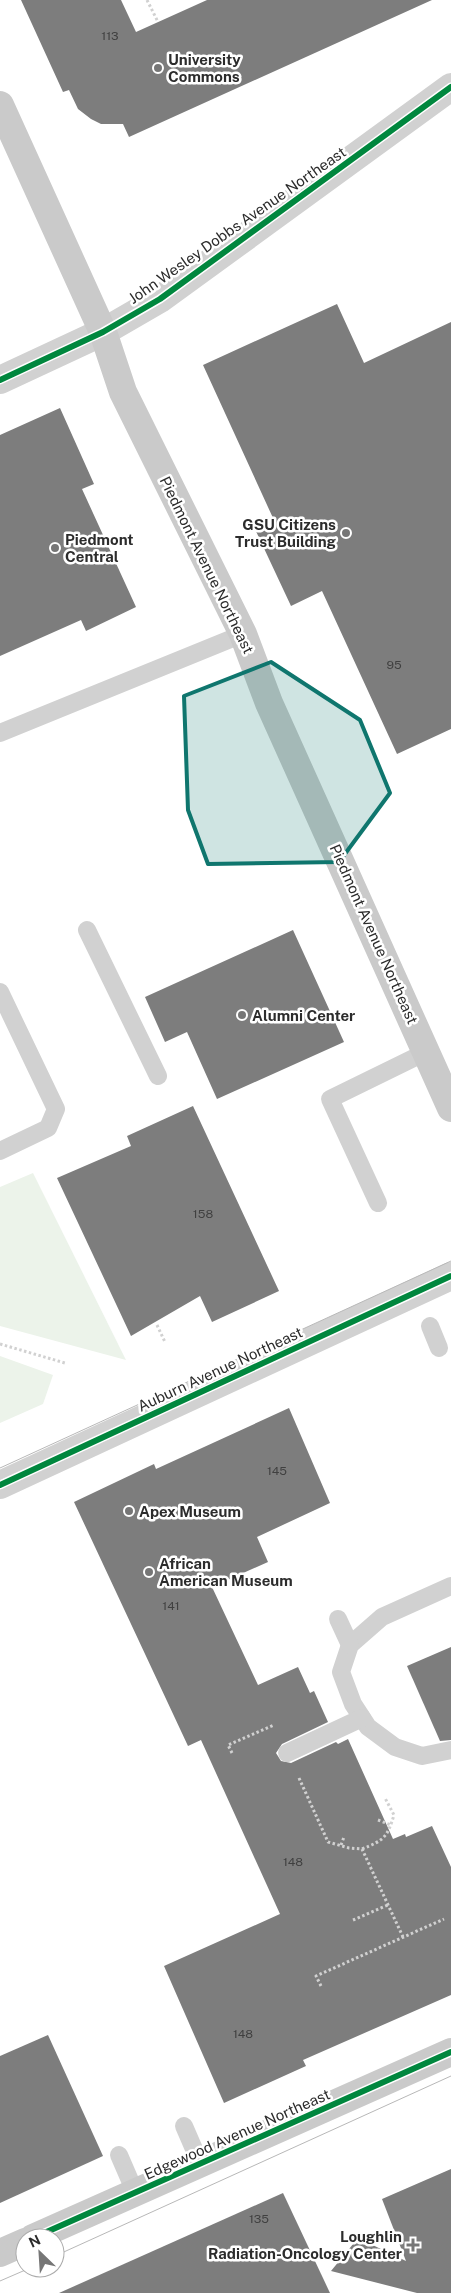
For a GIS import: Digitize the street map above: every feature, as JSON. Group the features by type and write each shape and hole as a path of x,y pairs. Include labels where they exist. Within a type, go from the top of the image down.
{"main road":[{"name":"Piedmont Avenue Northeast","path":"0,105 8,143 103,332 123,392 243,634 269,703 451,1108"},
{"name":"Edgewood Avenue Northeast","path":"55,2228 451,2052"},
{"path":"0,2253 15,2246"}],"street":[{"name":"John Wesley Dobbs Avenue Northeast","path":"0,380 103,332 160,298 451,87"},
{"name":"Auburn Avenue Northeast","path":"0,1485 451,1276"}],"lane":[{"path":"0,733 243,634"},
{"path":"87,930 158,1076"},
{"path":"0,992 56,1109 48,1128 0,1151"},
{"path":"378,1203 330,1099 426,1052"},
{"path":"430,1326 440,1348"},
{"path":"451,1586 382,1617 350,1645 341,1672 353,1704 368,1727 395,1747 422,1756 451,1750"},
{"path":"338,1619 350,1645"},
{"path":"287,1753 362,1718"},
{"path":"184,2126 200,2163"},
{"path":"119,2155 135,2192"}],"path":[{"path":"147,0 158,22"},
{"path":"157,1325 165,1342"},
{"path":"0,1344 65,1363"},
{"path":"321,1826 328,1842 341,1846 362,1849 383,1840 394,1815 385,1798"},
{"path":"378,1820 390,1825"},
{"path":"341,1846 344,1836"},
{"path":"362,1849 403,1937"},
{"path":"353,1920 388,1905"},
{"path":"321,1986 316,1976 444,1919"}],"highlighted area":[{"path":"271,662 360,720 390,793 339,862 208,864 188,810 184,696"}],"shaded area":[{"path":"33,1173 126,1360 0,1326 0,1187"},
{"path":"0,1356 53,1375 43,1404 0,1423"}],"building":[{"name":"University Commons","path":"21,0 121,0 136,32 207,0 432,0 129,137 123,124 101,124 91,119 78,109 69,90 63,92"},
{"name":"GSU Citizens Trust Building","path":"337,304 364,363 451,322 451,729 397,754 322,591 291,606 254,527 273,518 203,365"},
{"name":"Piedmont Central","path":"60,408 94,484 82,489 136,607 86,631 81,620 0,656 0,435"},
{"name":"Alumni Center","path":"293,930 344,1042 217,1099 187,1032 165,1042 145,997"},
{"path":"193,1106 279,1291 212,1322 200,1296 131,1336 57,1178 131,1146 127,1136"},
{"path":"289,1408 330,1503 257,1537 268,1562 212,1587 258,1685 298,1667 310,1693 314,1691 328,1722 282,1744 276,1753 281,1761 291,1763 336,1742 338,1744 348,1739 393,1839 405,1834 406,1837 432,1826 451,1867 451,1995 303,2060 306,2066 224,2103 164,1966 280,1914 201,1740 188,1746 74,1502 154,1464 156,1469"},
{"path":"451,1647 451,1740 440,1741 407,1666"},
{"path":"48,2035 103,2156 0,2203 0,2056"},
{"path":"451,2169 451,2293 417,2293 331,2271 358,2238 406,2261 382,2199"},
{"path":"283,2193 330,2293 59,2293"}],"tram line":[{"path":"0,1468 451,1261"},
{"path":"65,2251 451,2076"},
{"path":"0,2281 15,2274"}],"cycle path":[{"path":"0,380 103,332 160,299 451,87"},
{"path":"0,1485 451,1276"},
{"path":"55,2228 451,2052"}],"place":[{"name":"University Commons","path":"158,68"},
{"name":"GSU Citizens Trust Building","path":"346,533"},
{"name":"Piedmont Central","path":"55,548"},
{"name":"Alumni Center","path":"242,1015"},
{"name":"Apex Museum","path":"129,1511"},
{"name":"African American Museum","path":"149,1572"},
{"name":"Loughlin Radiation-Oncology Center","path":"413,2245"}]}
